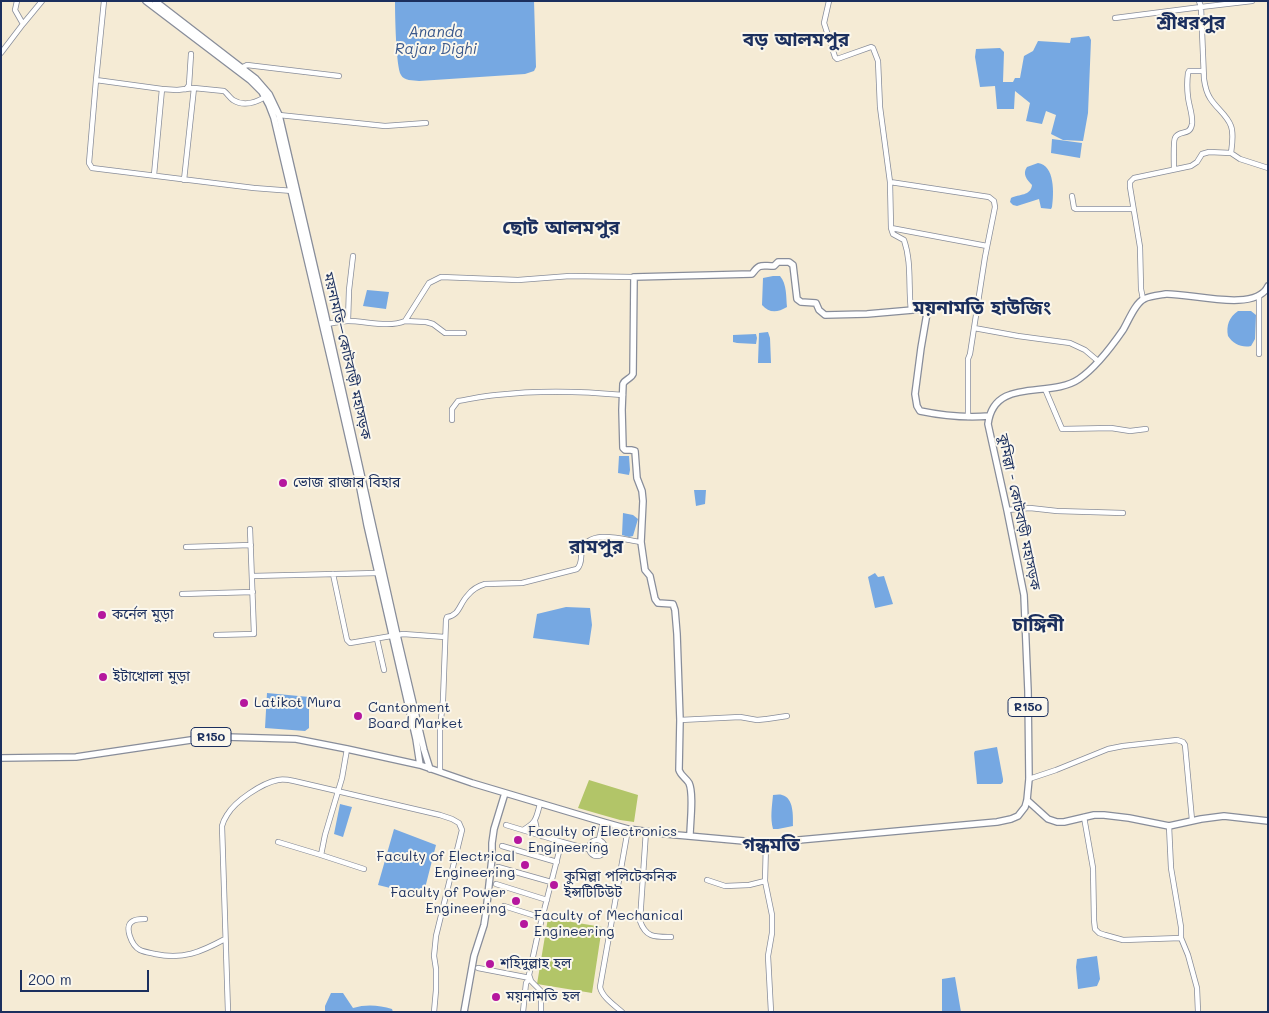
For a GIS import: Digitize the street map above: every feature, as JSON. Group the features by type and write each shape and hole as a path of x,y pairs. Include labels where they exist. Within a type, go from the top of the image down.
{"main road":[{"name":"ময়নামতি–কোটবাড়ী মহাসড়ক","path":"146,1 239,69 256,79 269,94 279,115 378,573 430,769"},
{"name":"ময়নামতি–কোটবাড়ী মহাসড়ক","path":"155,1 239,69 262,92 274,118 328,324 420,765"},
{"path":"690,836 690,786 679,770 680,720 677,634 674,606 673,604 658,603 654,599 650,576 645,570 640,542 643,501 642,491 637,478 635,451 624,450 623,448 623,384 632,374 634,276 752,274 759,266 774,266 778,262 789,262 793,265 797,299 801,302 816,303 819,310 825,315 867,314 924,309 927,313 920,348 915,394 918,409 944,416 968,418 989,416 992,408 1006,395 1013,392 1055,388 1077,380 1098,361 1122,331 1143,299 1166,294 1238,300 1259,297 1268,286"},
{"name":"কুমিল্লা - কোটবাড়ী মহাসড়ক","path":"989,416 988,424 1024,595 1028,691 1029,779 1027,800"},
{"name":"R150","path":"1,758 76,757 212,737 296,739 420,765 540,804 628,829 766,843 1006,821 1022,812 1027,800"},
{"path":"464,1012 474,956 484,925 494,829 505,793"},
{"path":"1027,800 1048,819 1064,822 1094,815 1129,818 1169,826 1192,820 1224,816 1268,822"}],"street":[{"path":"17,1 16,10 23,24"},
{"path":"1,53 42,1"},
{"path":"104,1 89,163 92,168 184,180 294,190"},
{"path":"829,1 824,23 835,58 873,48 878,61 880,108 890,182 891,228 893,234 904,240 907,249 911,310"},
{"path":"1198,1 1201,7 1205,89 1209,98 1231,124 1233,132 1231,153"},
{"path":"1114,18 1252,1"},
{"path":"186,90 189,85 191,54"},
{"path":"239,69 247,65 339,76"},
{"path":"1174,170 1175,136 1188,132 1192,125 1187,92 1188,73 1189,71 1203,71"},
{"path":"96,80 162,89 186,90 194,88 226,92 233,100 248,104 265,97"},
{"path":"184,180 194,88"},
{"path":"154,175 162,89"},
{"path":"279,115 385,126 426,123"},
{"path":"1143,299 1140,247 1130,182 1134,178 1191,166 1197,162 1202,154 1209,152 1231,153 1240,159 1268,168"},
{"path":"890,182 989,198 994,201 995,207 967,367 968,418"},
{"path":"1072,196 1074,208 1076,209 1133,209"},
{"path":"891,228 987,246"},
{"path":"348,321 353,256"},
{"path":"405,321 429,283 442,277 518,280 570,276 634,276"},
{"path":"1259,297 1259,354"},
{"path":"328,324 348,321 372,324 401,323 405,321 426,322 433,324 445,333 464,333"},
{"path":"974,328 1070,343 1085,350 1098,361"},
{"path":"1045,389 1062,429 1111,428 1130,431 1146,429"},
{"path":"452,420 452,409 458,400 525,392 560,391 623,395"},
{"path":"1007,510 1030,508 1057,511 1123,513"},
{"path":"216,635 254,634 250,529"},
{"path":"440,772 440,729 447,617 452,617 456,614 467,596 485,584 522,583 577,569 581,564 582,550 593,539 598,537 640,542"},
{"path":"186,547 251,546"},
{"path":"252,576 378,573"},
{"path":"333,574 348,642 352,644 403,634 445,637"},
{"path":"182,594 253,592"},
{"path":"377,639 384,670"},
{"path":"680,720 740,717 767,720 787,716"},
{"path":"1029,779 1108,749 1177,740 1185,745 1192,820"},
{"path":"321,856 342,778 347,749"},
{"path":"228,1012 222,826 234,806 246,796 278,780 294,780 440,815 459,823 462,830 436,936 434,1012"},
{"path":"523,830 534,821 540,804"},
{"path":"1084,817 1093,868 1095,929 1105,936 1123,940 1181,938"},
{"path":"534,821 543,837"},
{"path":"599,840 603,822"},
{"path":"506,825 588,849 590,853 596,856 601,856 605,847 604,843 599,840 592,841 588,849"},
{"path":"1169,826 1171,868 1181,927 1181,938 1197,988 1198,1012"},
{"path":"622,1012 603,995 600,987 628,829"},
{"path":"646,832 640,921 643,929 650,935 671,937"},
{"path":"278,842 364,869"},
{"path":"541,1012 541,990 531,981 529,975 562,842"},
{"path":"766,843 765,881 772,914 772,933 768,956 771,1012"},
{"path":"502,846 556,862"},
{"path":"498,867 551,882"},
{"path":"707,880 725,886 749,885 765,881"},
{"path":"496,884 547,900"},
{"path":"504,906 542,918"},
{"path":"145,919 131,922 129,933 133,942 140,950 160,955 178,957 196,952 225,939"},
{"path":"478,968 530,978"},
{"path":"523,1012 526,983 530,978"}],"green space":[{"path":"589,780 638,795 634,822 578,808"},
{"path":"548,918 602,927 592,993 537,984"}],"water":[{"name":"Ananda Rajar Dighi","path":"395,1 534,1 536,67 534,71 525,74 419,81 404,78 399,70 398,62"},
{"path":"1089,36 1091,40 1088,113 1083,141 1063,140 1051,134 1056,115 1046,111 1042,124 1026,121 1030,103 1015,91 1014,109 997,109 995,86 980,87 975,57 976,49 1000,48 1004,52 1003,82 1013,82 1015,78 1020,78 1024,56 1033,51 1038,41 1070,43 1071,38"},
{"path":"1052,139 1082,143 1080,158 1051,153"},
{"path":"1038,163 1048,169 1052,181 1053,201 1051,209 1041,208 1039,199 1017,206 1013,205 1010,202 1011,198 1027,193 1031,189 1032,185 1025,174 1027,167"},
{"path":"780,276 786,295 787,307 777,311 767,310 762,305 763,278"},
{"path":"367,290 389,292 386,309 363,306"},
{"path":"1238,311 1251,311 1256,315 1255,339 1251,346 1238,345 1228,336 1229,322"},
{"path":"768,332 771,363 758,363 759,333"},
{"path":"756,334 756,344 733,342 733,335"},
{"path":"619,456 629,456 629,475 618,473"},
{"path":"694,490 706,490 705,504 696,506"},
{"path":"623,513 633,515 638,519 633,536 622,535"},
{"path":"875,573 878,577 884,576 893,604 875,608 868,577"},
{"path":"566,607 590,608 592,625 589,645 533,638 537,614"},
{"path":"267,693 309,697 309,728 305,731 265,728"},
{"path":"997,747 1003,782 1001,784 977,784 975,751"},
{"path":"773,795 782,795 791,803 793,826 773,829 771,816"},
{"path":"340,804 352,807 343,837 334,834"},
{"path":"394,829 436,845 423,896 378,885"},
{"path":"1097,956 1100,979 1097,986 1078,989 1077,959"},
{"path":"955,977 961,1012 942,1012 942,979"},
{"path":"331,993 343,993 353,1008 377,1006 392,1009 393,1012 325,1012 325,1006"}],"place":[{"name":"ভোজ রাজার বিহার","path":"283,483"},
{"name":"কর্নেল মুড়া","path":"102,615"},
{"name":"ইটাখোলা মুড়া","path":"103,677"},
{"name":"Latikot Mura","path":"244,703"},
{"name":"Cantonment Board Market","path":"358,716"},
{"name":"Faculty of Electronics Engineering","path":"518,840"},
{"name":"Faculty of Electrical Engineering","path":"525,865"},
{"name":"কুমিল্লা পলিটেকনিক ইন্সটিটিউট","path":"554,885"},
{"name":"Faculty of Power Engineering","path":"516,901"},
{"name":"Faculty of Mechanical Engineering","path":"524,924"},
{"name":"শহিদুল্লাহ হল","path":"490,964"},
{"name":"ময়নামতি হল","path":"496,997"}],"district":[{"name":"শ্রীধরপুর","path":"1191,23"},
{"name":"বড় আলমপুর","path":"796,40"},
{"name":"ছোট আলমপুর","path":"561,228"},
{"name":"ময়নামতি হাউজিং","path":"982,308"},
{"name":"রামপুর","path":"596,547"},
{"name":"চাঙ্গিনী","path":"1038,625"},
{"name":"গন্ধমতি","path":"771,845"}]}
